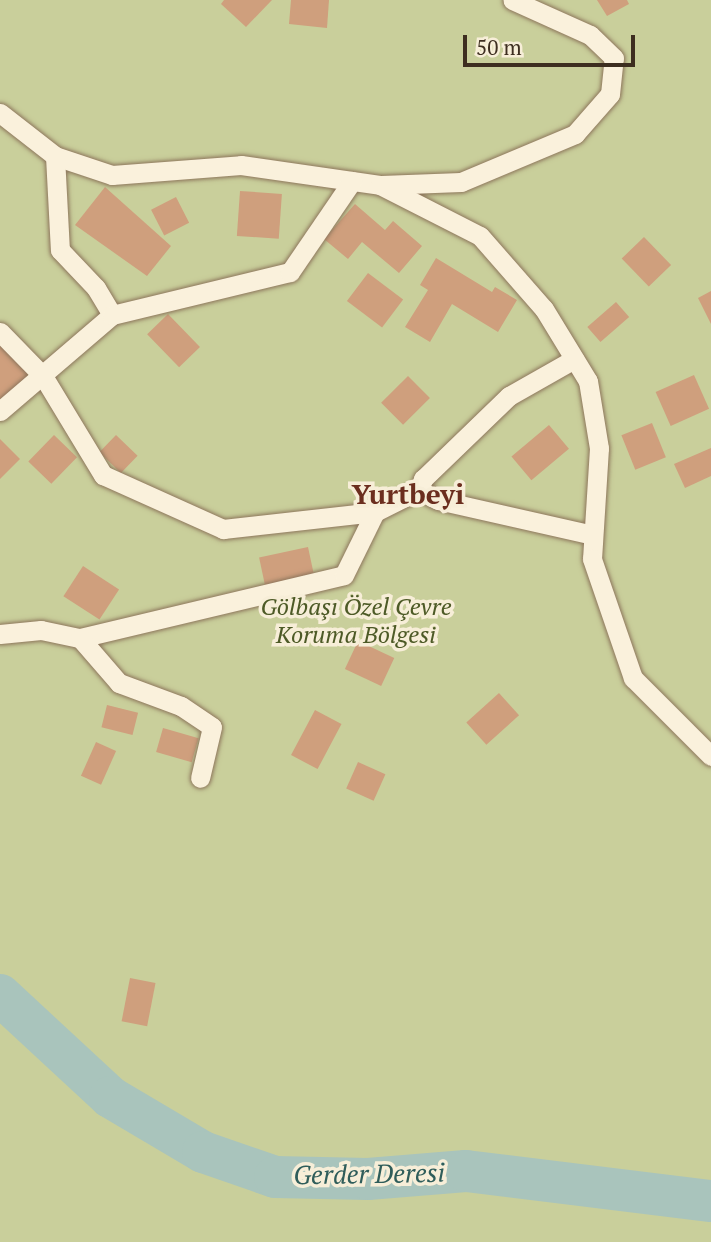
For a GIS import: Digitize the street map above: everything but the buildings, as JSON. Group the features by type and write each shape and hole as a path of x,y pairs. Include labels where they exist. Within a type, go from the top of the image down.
{"street":[{"path":"0,113 55,156 111,175 241,165 380,185 461,182 575,134 610,94 614,58 590,36 512,0"},
{"path":"55,156 60,250 96,288 112,316"},
{"path":"0,411 112,316 290,272 352,181"},
{"path":"380,185 480,236 544,309 588,381 599,448 592,559 633,678 711,756"},
{"path":"0,332 43,376 103,475 162,504 223,529 375,512 419,490 423,479 509,396 574,359"},
{"path":"419,490 438,500 593,535"},
{"path":"0,634 41,630 80,638 344,575 375,512"},
{"path":"80,638 118,683 181,706 212,727 200,778"}],"green space":[{"name":"Gölbaşı Özel Çevre Koruma Bölgesi","path":"0,0 711,0 711,1242 0,1242"}],"waterway":[{"name":"Gerder Deresi","path":"0,995 110,1097 203,1152 275,1177 368,1179 466,1171 711,1201"}],"district":[{"name":"Yurtbeyi","path":"408,494"}]}
